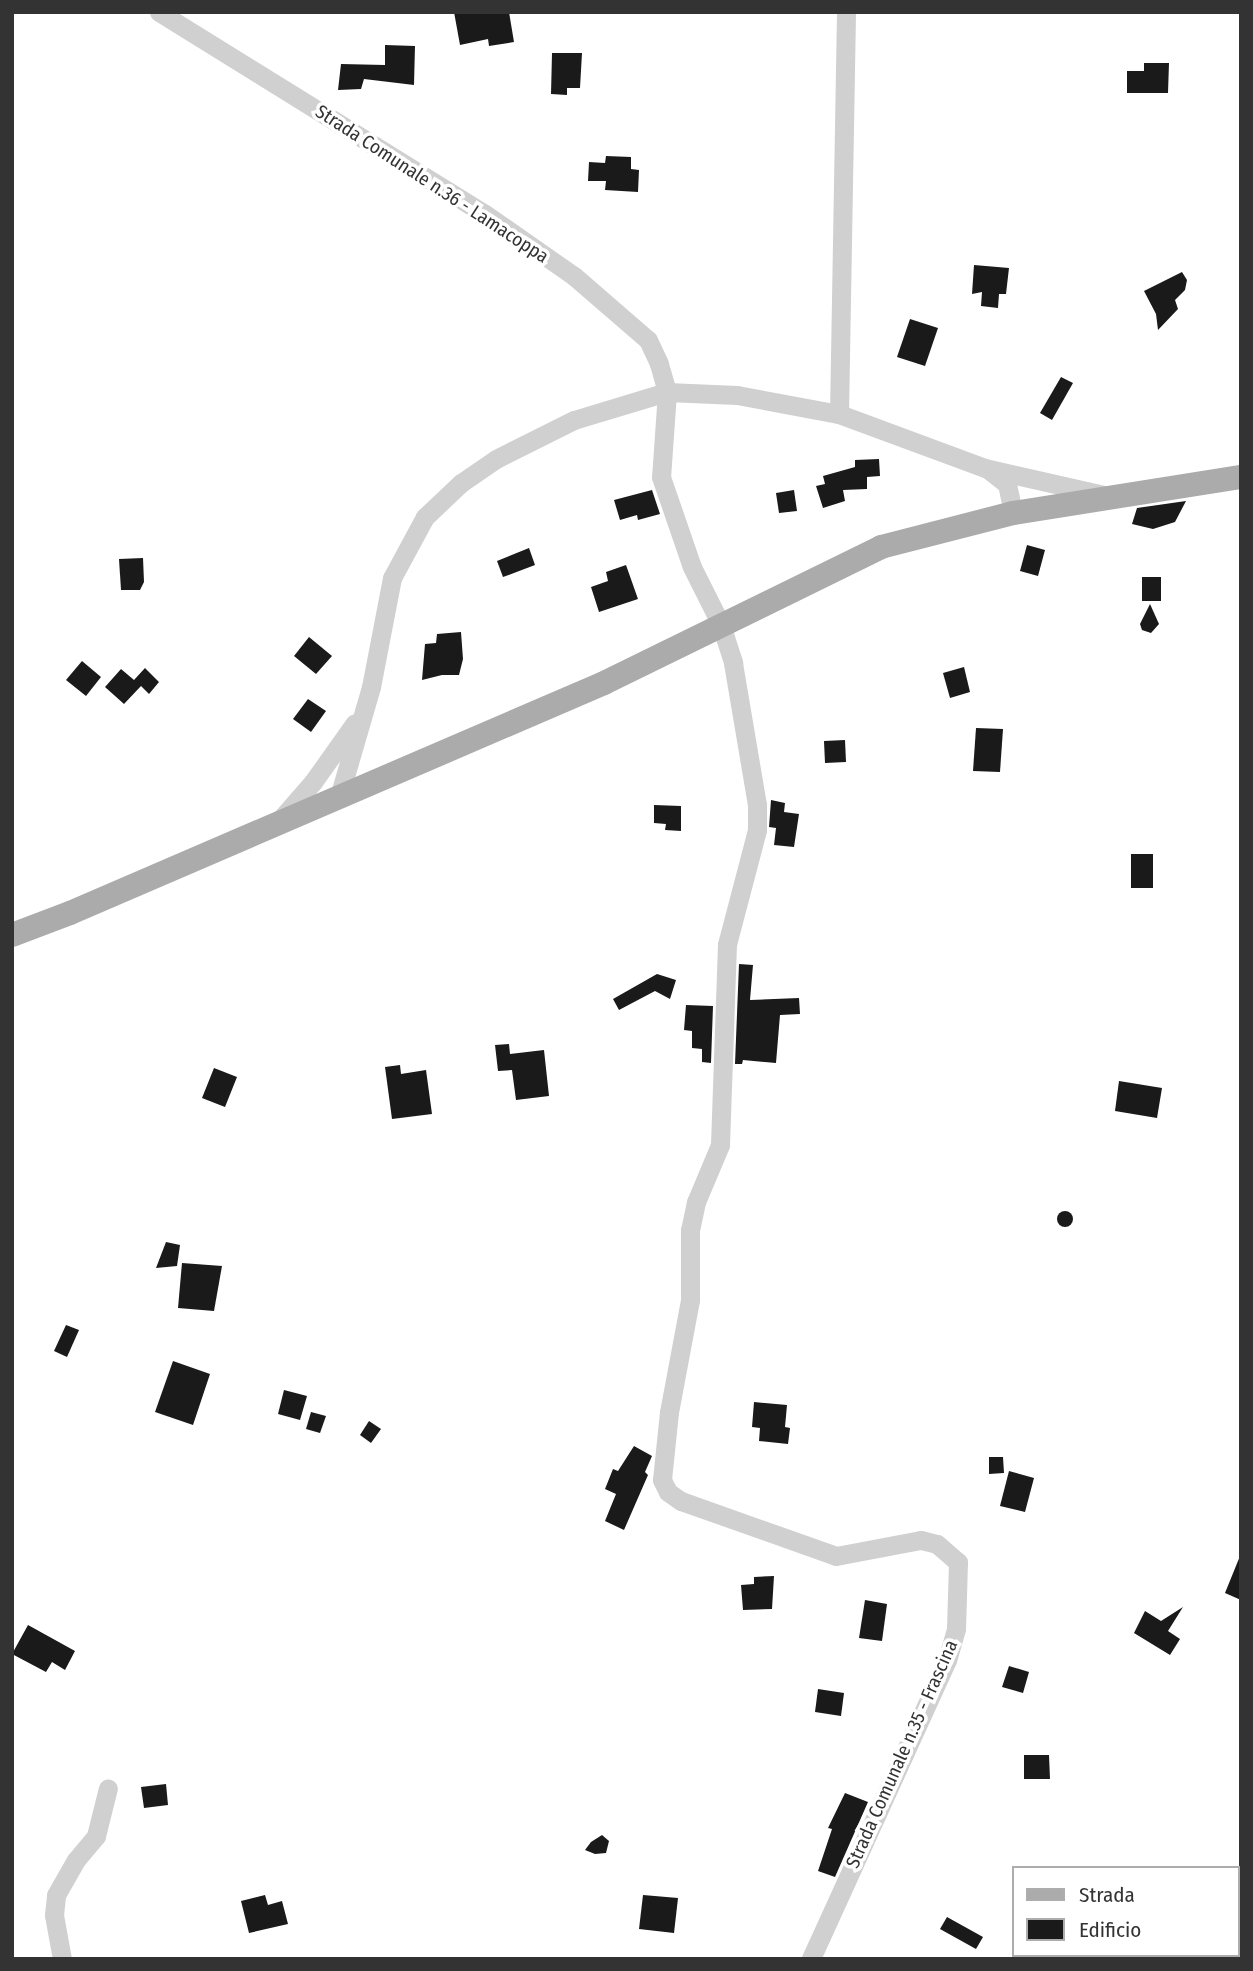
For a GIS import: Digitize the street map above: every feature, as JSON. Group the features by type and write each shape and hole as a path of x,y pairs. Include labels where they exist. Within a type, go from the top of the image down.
{"main road":[{"path":"12,934 70,913 604,683 881,547 1013,513 1241,477"}],"street":[{"name":"Strada Comunale n.36 - Lamacoppa","path":"159,12 485,214 574,276 648,340 667,392"},
{"path":"839,414 846,12"},
{"path":"667,392 661,477 692,567 721,625"},
{"path":"339,797 370,687 392,578 425,517 461,483 496,459 574,420 667,392 737,395 839,414 985,468 1109,496"},
{"path":"985,468 1007,484 1013,513"},
{"name":"Strada Comunale n.35 - Frascina","path":"721,625 733,663 750,751 757,831 727,944 720,1145 696,1202 690,1230 690,1300 669,1412 662,1480 668,1492 681,1500 836,1556 920,1540 937,1544 958,1562 956,1629 947,1660 811,1959"},
{"path":"277,823 313,782 351,731 370,687"},
{"path":"62,1959 54,1915 55,1895 76,1860 96,1836 108,1788"}],"building":[{"path":"454,12 509,12 514,42 489,46 488,39 460,45"},
{"path":"385,45 415,46 414,85 364,79 361,89 338,90 341,64 385,65"},
{"path":"552,53 582,53 580,88 567,88 567,95 551,94"},
{"path":"1144,63 1169,63 1168,93 1127,93 1127,71 1144,71"},
{"path":"606,156 631,157 631,169 639,170 638,192 605,190 606,181 588,181 589,162 605,163"},
{"path":"974,265 1009,268 1006,294 999,294 998,308 981,306 982,292 972,294"},
{"path":"1182,272 1187,280 1185,290 1175,300 1178,309 1158,330 1156,314 1144,291"},
{"path":"910,319 938,328 925,366 897,357"},
{"path":"1061,377 1073,383 1052,420 1040,413"},
{"path":"879,459 880,476 867,477 867,489 843,490 845,501 823,508 816,486 825,484 823,476 855,467 855,460"},
{"path":"652,490 660,514 638,520 637,515 620,520 614,500"},
{"path":"794,490 797,511 779,513 776,493"},
{"path":"1186,501 1175,522 1153,529 1132,524 1137,508"},
{"path":"1027,545 1045,550 1038,576 1020,571"},
{"path":"529,548 535,565 503,577 497,561"},
{"path":"143,558 144,582 140,590 121,590 119,559"},
{"path":"626,565 638,599 599,612 591,587 608,581 606,572"},
{"path":"1142,577 1161,577 1161,601 1142,601"},
{"path":"1150,604 1159,624 1151,633 1142,630 1140,624"},
{"path":"461,632 463,659 459,675 442,675 422,680 425,644 436,643 437,634"},
{"path":"309,637 332,656 316,674 294,656"},
{"path":"82,661 101,677 86,696 66,680"},
{"path":"964,667 970,692 950,698 943,673"},
{"path":"145,668 159,682 149,694 141,686 124,704 105,687 121,669 134,680"},
{"path":"308,699 326,711 311,732 293,719"},
{"path":"976,728 1003,729 1000,772 973,771"},
{"path":"845,740 846,762 825,763 824,741"},
{"path":"771,800 785,803 784,812 799,814 794,847 774,845 776,828 769,827"},
{"path":"654,805 681,806 681,831 665,830 666,824 654,823"},
{"path":"1131,854 1153,854 1153,888 1131,888"},
{"path":"739,964 753,965 750,1000 799,998 800,1014 780,1015 776,1063 743,1060 742,1064 735,1064"},
{"path":"657,974 676,980 670,999 655,991 619,1010 613,999"},
{"path":"686,1005 713,1006 711,1063 702,1062 702,1049 692,1048 692,1031 684,1030"},
{"path":"509,1044 510,1054 544,1050 549,1096 516,1100 512,1070 498,1071 495,1045"},
{"path":"400,1065 401,1074 426,1070 432,1114 392,1119 385,1067"},
{"path":"214,1068 237,1077 225,1107 202,1098"},
{"path":"1119,1081 1162,1088 1157,1118 1115,1111"},
{"path":"1065,1211 1071,1213 1071,1225 1065,1227 1059,1225 1057,1219 1059,1213"},
{"path":"166,1242 180,1245 177,1266 156,1268"},
{"path":"182,1263 222,1266 214,1311 178,1308"},
{"path":"66,1325 79,1330 67,1357 54,1351"},
{"path":"173,1361 210,1374 193,1425 155,1412"},
{"path":"284,1390 307,1396 300,1420 278,1414"},
{"path":"754,1402 787,1405 785,1427 790,1428 788,1444 759,1441 760,1428 752,1427"},
{"path":"311,1412 326,1416 320,1433 306,1429"},
{"path":"369,1421 381,1429 371,1443 360,1435"},
{"path":"634,1446 652,1456 645,1472 648,1475 624,1530 605,1521 616,1494 605,1489 613,1469 618,1471"},
{"path":"989,1457 1003,1457 1004,1473 989,1474"},
{"path":"1009,1471 1034,1478 1025,1512 1000,1506"},
{"path":"1241,1556 1241,1600 1225,1593"},
{"path":"774,1576 772,1609 743,1610 741,1585 754,1584 754,1577"},
{"path":"865,1600 887,1604 882,1641 859,1638"},
{"path":"1183,1607 1168,1631 1180,1639 1170,1655 1134,1633 1145,1611 1161,1621"},
{"path":"28,1625 75,1651 65,1670 52,1662 46,1672 12,1654"},
{"path":"1009,1666 1029,1672 1023,1693 1002,1687"},
{"path":"818,1689 844,1693 841,1716 815,1712"},
{"path":"1024,1755 1049,1755 1050,1779 1024,1779"},
{"path":"166,1784 168,1805 144,1808 141,1787"},
{"path":"845,1793 868,1802 835,1877 818,1871 832,1829 828,1828"},
{"path":"602,1835 609,1841 606,1853 595,1854 585,1850 591,1842"},
{"path":"265,1895 268,1905 282,1901 288,1924 249,1933 241,1901"},
{"path":"643,1895 678,1898 674,1933 639,1929"},
{"path":"947,1917 983,1937 976,1949 940,1929"}]}
